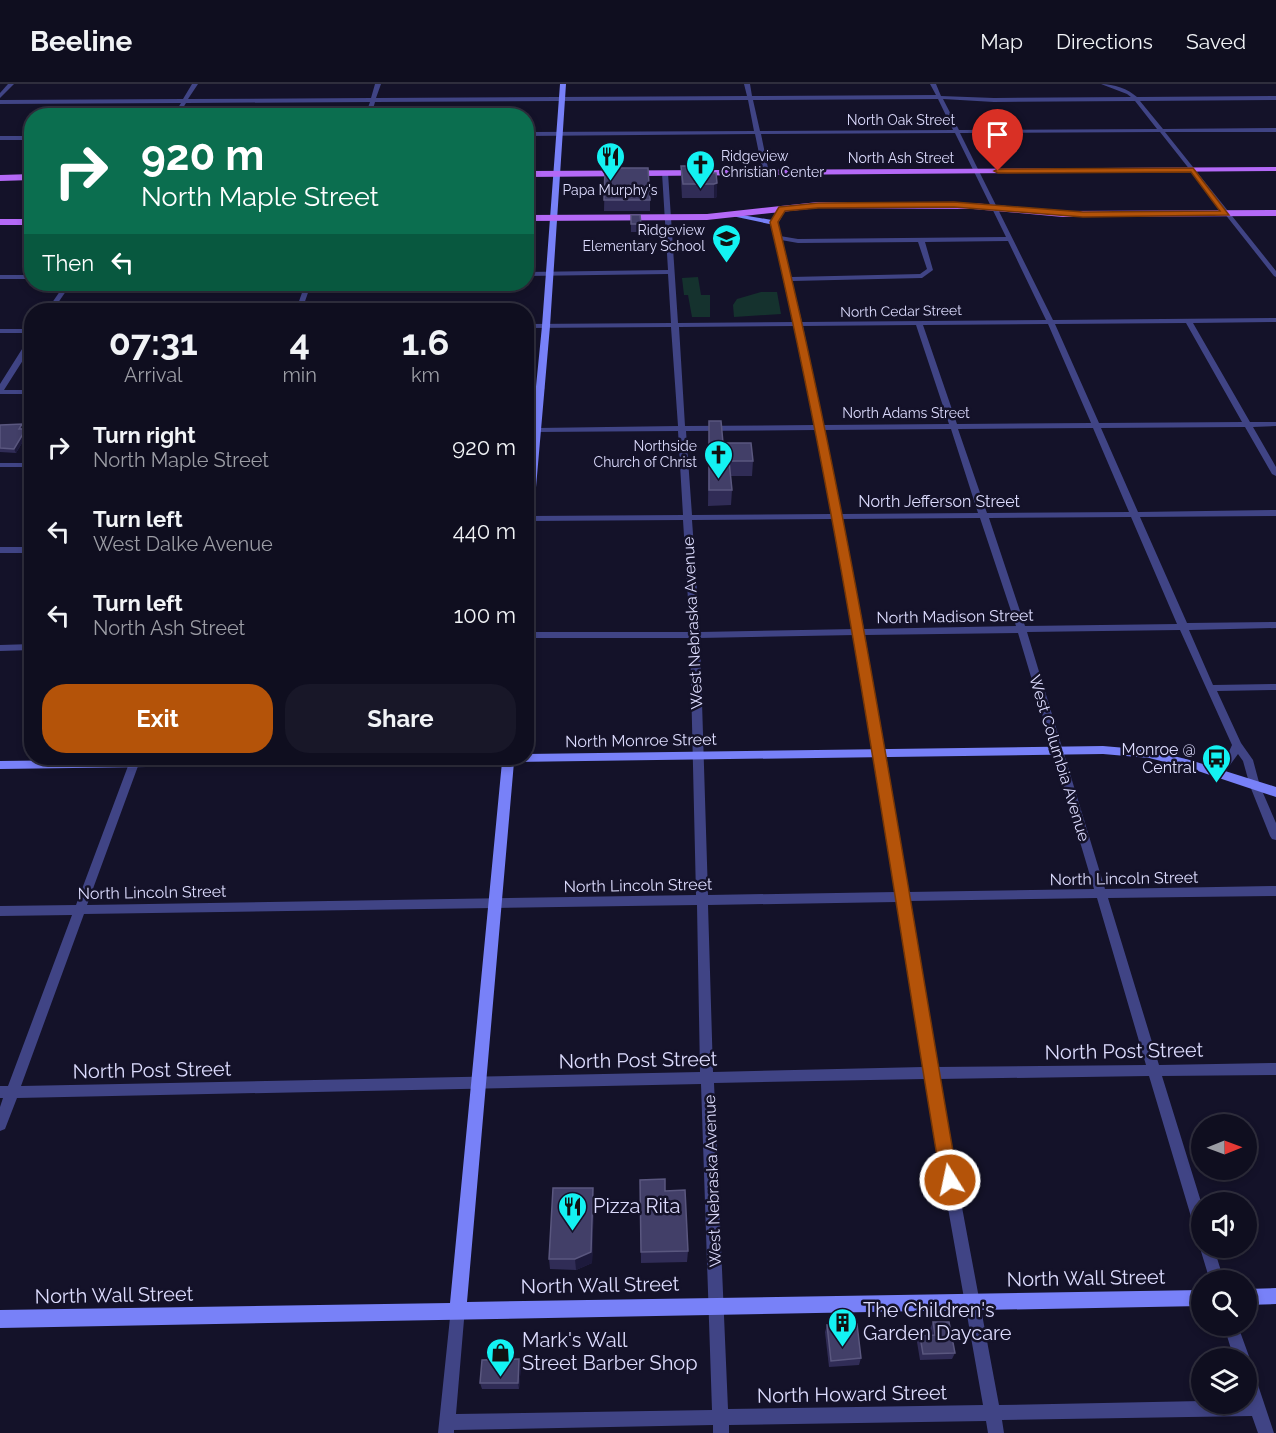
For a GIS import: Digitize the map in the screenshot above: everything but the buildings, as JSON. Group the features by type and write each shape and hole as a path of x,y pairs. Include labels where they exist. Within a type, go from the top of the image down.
{"main road":[{"name":"North Ash Street","path":"534,174 1276,170"},
{"path":"0,178 24,177"},
{"path":"534,218 736,216 818,205 994,207 1073,214 1276,213"},
{"path":"0,222 24,222"}],"street":[{"path":"0,96 11,84"},
{"path":"180,108 195,84"},
{"path":"370,108 378,84"},
{"path":"534,443 546,326 563,84"},
{"path":"747,84 766,173"},
{"path":"933,84 1051,322 1182,626 1237,745 1248,760 1255,786 1276,836"},
{"path":"1104,84 1129,93 1136,99 1276,275"},
{"path":"0,102 939,97 994,100 1276,98"},
{"name":"North Oak Street","path":"534,134 1276,130"},
{"path":"0,138 24,138"},
{"name":"West Nebraska Avenue","path":"664,173 695,635 701,900 721,1426"},
{"path":"782,209 774,222 799,324 860,633 930,1073 996,1433"},
{"path":"736,216 774,222"},
{"path":"779,238 798,241 1011,239"},
{"path":"789,279 922,276 930,270 930,265 921,240"},
{"path":"1268,265 1276,264"},
{"path":"534,274 672,272"},
{"path":"0,277 24,277"},
{"name":"North Cedar Street","path":"534,327 1276,320"},
{"path":"1188,321 1276,474"},
{"name":"West Columbia Avenue","path":"919,323 1022,630 1191,1194"},
{"path":"0,331 24,331"},
{"path":"0,391 24,353"},
{"path":"534,388 540,388"},
{"path":"0,391 24,392"},
{"name":"North Adams Street","path":"537,430 1276,424"},
{"path":"0,465 24,465"},
{"name":"North Jefferson Street","path":"534,519 1276,513"},
{"path":"0,550 24,550"},
{"name":"North Madison Street","path":"534,635 860,633 1276,625"},
{"path":"0,648 24,647"},
{"path":"1210,688 1276,687"},
{"path":"1218,773 1231,758 1237,745"},
{"name":"North Monroe Street","path":"534,758 1103,750 1149,754 1276,792"},
{"name":"North Monroe Street","path":"0,765 24,764"},
{"path":"0,1125 6,1092 80,910 133,765"},
{"path":"446,1427 507,765"},
{"name":"North Lincoln Street","path":"0,911 901,896 1102,896 1276,891"},
{"name":"North Post Street","path":"6,1092 930,1073 1276,1069"},
{"path":"1257,1297 1276,1296"},
{"name":"North Wall Street","path":"0,1318 458,1308 1191,1298"},
{"path":"1257,1405 1266,1433"},
{"name":"North Howard Street","path":"446,1427 721,1426 992,1412 1258,1408"}],"green space":[{"path":"698,277 701,295 710,295 710,317 692,317 688,295 684,295 682,278"},
{"path":"761,292 777,292 781,314 734,317 733,305 737,299"}],"place":[{"name":"Papa Murphy's","path":"610,182"},
{"name":"Ridgeview Christian Center","path":"700,190"},
{"name":"Ridgeview Elementary School","path":"726,264"},
{"name":"Northside Church of Christ","path":"718,480"},
{"name":"Monroe @ Central","path":"1217,784"},
{"name":"Pizza Rita","path":"572,1232"},
{"name":"The Children's Garden Daycare","path":"842,1348"},
{"name":"Mark's Wall Street Barber Shop","path":"501,1378"}],"route":[{"path":"950,1180 930,1073 860,633 799,324 774,222 782,209 818,205 954,205 1063,214 1226,214 1193,170 998,171"}]}
